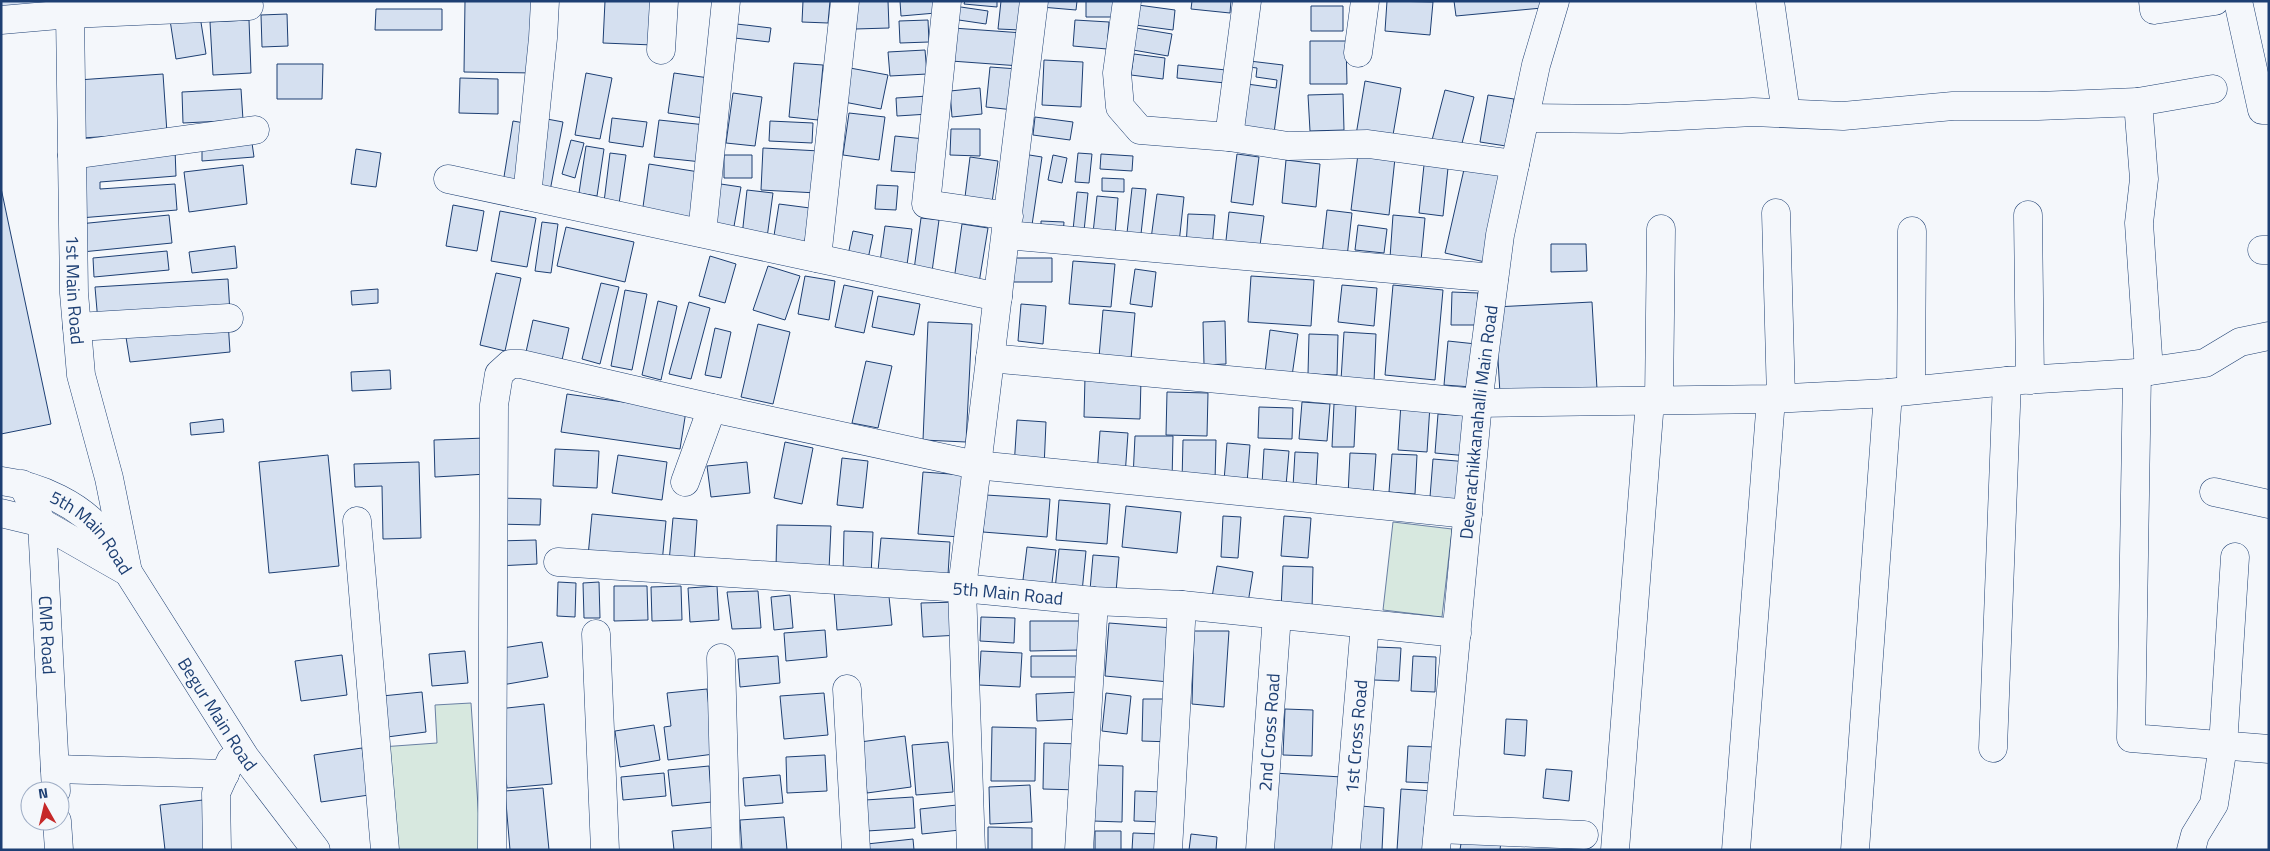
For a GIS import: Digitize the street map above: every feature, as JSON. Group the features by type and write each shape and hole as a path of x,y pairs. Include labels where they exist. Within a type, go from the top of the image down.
{"street":[{"path":"527,196 544,38 544,1"},
{"path":"661,50 664,1"},
{"path":"702,233 726,1"},
{"path":"817,258 845,1"},
{"path":"947,1 926,204 1008,225 1494,278"},
{"path":"971,850 962,588 1034,1"},
{"path":"1127,1 1117,73 1120,107 1140,130 1229,137 1288,146 1368,144 1515,164"},
{"path":"1229,137 1247,1"},
{"path":"1358,53 1365,1"},
{"name":"Deverachikkanahalli Main Road","path":"1437,839 1478,402 1500,235 1536,65 1555,1"},
{"path":"1770,1 1786,113"},
{"path":"2152,1 2154,10 2216,1"},
{"path":"2238,1 2262,110 2269,110"},
{"path":"1,20 71,7 249,6"},
{"name":"1st Main Road","path":"71,7 74,293 81,374 109,478 128,572"},
{"path":"1525,118 1621,119 1753,112 1843,116 1953,106 2038,106 2138,102 2213,89"},
{"path":"2138,102 2144,179 2138,223 2143,372 2131,738 2269,749"},
{"path":"72,155 255,130"},
{"path":"448,179 998,297"},
{"path":"1736,850 1776,398 1776,213"},
{"path":"1993,748 2028,215"},
{"path":"1615,850 1655,401 1661,229"},
{"path":"1855,850 1899,392 1912,231"},
{"path":"77,327 229,318"},
{"path":"990,358 1478,402 1655,401 1899,392 2143,372 2205,363 2240,342 2269,336"},
{"path":"492,850 494,404 499,374 510,364 521,364 712,408 976,465 1468,514"},
{"path":"685,482 712,408"},
{"name":"5th Main Road","path":"12,483 72,506 104,535 128,572"},
{"name":"CMR Road","path":"12,483 42,523 55,780"},
{"path":"2214,492 2269,504"},
{"name":"5th Main Road","path":"1,513 42,523 128,572"},
{"path":"357,522 385,850"},
{"path":"2191,850 2195,835 2214,804 2223,746 2235,557"},
{"name":"5th Main Road","path":"558,562 962,588 1094,601 1182,605 1457,633"},
{"name":"Begur Main Road","path":"128,572 238,746 316,850"},
{"path":"1079,850 1094,601"},
{"path":"1168,850 1182,605"},
{"name":"2nd Cross Road","path":"1260,850 1277,615"},
{"name":"1st Cross Road","path":"1346,850 1364,624"},
{"path":"596,634 605,850"},
{"path":"721,658 726,850"},
{"path":"847,689 856,850"},
{"path":"218,850 216,793 238,746"},
{"path":"55,780 225,774"},
{"path":"57,831 58,850"},
{"path":"1437,839 1584,835"}],"shaded area":[{"path":"1393,522 1452,529 1442,617 1383,610"},
{"path":"471,703 481,850 388,850 381,747 437,743 435,705"}],"building":[{"path":"1,1 60,1 1,9"},
{"path":"465,1 536,1 535,73 464,72"},
{"path":"605,1 655,1 653,45 603,43"},
{"path":"803,1 830,1 828,23 802,22"},
{"path":"854,1 888,1 889,28 855,29"},
{"path":"900,1 935,1 936,13 901,16"},
{"path":"965,1 997,1 997,7 964,4"},
{"path":"1001,1 1024,1 1021,30 998,29"},
{"path":"1042,1 1077,1 1076,10 1041,7"},
{"path":"1086,1 1117,1 1117,17 1086,17"},
{"path":"1192,1 1231,1 1230,13 1191,9"},
{"path":"1387,1 1433,2 1430,35 1385,31"},
{"path":"1454,1 1541,1 1542,8 1456,16"},
{"path":"1138,5 1175,10 1173,30 1135,25"},
{"path":"954,6 988,11 986,24 952,19"},
{"path":"1311,6 1343,6 1343,31 1311,31"},
{"path":"376,9 442,9 442,30 375,30"},
{"path":"287,14 288,46 262,47 261,15"},
{"path":"200,16 206,54 176,59 170,20"},
{"path":"249,20 251,73 213,75 210,22"},
{"path":"928,20 929,42 900,43 899,21"},
{"path":"1075,20 1109,22 1107,49 1073,46"},
{"path":"728,23 771,28 769,42 726,37"},
{"path":"953,28 1023,33 1020,66 951,61"},
{"path":"1136,28 1172,34 1168,56 1133,50"},
{"path":"1310,41 1346,41 1347,84 1310,84"},
{"path":"925,50 927,74 890,76 888,52"},
{"path":"1134,54 1165,58 1163,79 1131,75"},
{"path":"1044,60 1083,62 1081,107 1042,105"},
{"path":"1241,60 1283,65 1274,133 1241,129 1247,84 1276,88 1277,80 1256,77 1257,68 1240,66"},
{"path":"794,63 823,65 818,120 789,117"},
{"path":"277,64 323,64 322,99 277,99"},
{"path":"1178,65 1226,70 1225,83 1177,78"},
{"path":"990,67 1018,69 1014,110 986,107"},
{"path":"850,68 888,75 881,109 844,102"},
{"path":"586,73 612,78 600,139 575,135"},
{"path":"674,73 709,78 703,118 668,113"},
{"path":"163,74 167,133 81,138 78,80"},
{"path":"460,78 498,79 498,114 459,113"},
{"path":"1365,81 1401,88 1392,141 1356,135"},
{"path":"980,88 982,114 952,117 950,91"},
{"path":"241,89 243,120 183,123 182,92"},
{"path":"1445,90 1474,97 1461,147 1432,140"},
{"path":"733,93 762,97 755,146 726,143"},
{"path":"1343,94 1344,130 1310,131 1308,95"},
{"path":"1488,95 1514,99 1506,146 1480,142"},
{"path":"928,96 929,114 897,116 896,98"},
{"path":"849,113 885,117 879,160 843,155"},
{"path":"1035,117 1073,122 1070,140 1033,135"},
{"path":"612,118 647,122 643,147 609,142"},
{"path":"547,119 563,122 550,191 534,188"},
{"path":"659,120 706,125 702,162 654,157"},
{"path":"513,121 530,124 520,186 503,183"},
{"path":"770,121 813,123 812,143 769,141"},
{"path":"951,129 980,129 980,156 950,155"},
{"path":"251,136 254,157 202,161 202,148"},
{"path":"895,136 925,139 922,173 891,171"},
{"path":"571,140 584,143 575,178 562,174"},
{"path":"586,146 604,149 597,196 579,193"},
{"path":"763,148 820,151 817,193 761,190"},
{"path":"175,149 176,176 100,182 100,189 175,184 177,210 80,218 76,157"},
{"path":"356,149 381,153 376,187 351,184"},
{"path":"610,153 626,155 619,204 604,202"},
{"path":"1078,153 1092,154 1089,183 1075,182"},
{"path":"1023,154 1042,157 1032,225 1013,223"},
{"path":"1101,154 1133,156 1132,171 1100,169"},
{"path":"1237,154 1259,157 1253,205 1231,202"},
{"path":"1358,154 1395,158 1389,215 1351,210"},
{"path":"724,155 752,155 752,178 724,178"},
{"path":"1053,155 1067,158 1062,183 1048,180"},
{"path":"970,157 998,161 991,209 964,205"},
{"path":"1286,160 1320,164 1316,207 1282,203"},
{"path":"649,164 699,172 691,221 642,214"},
{"path":"243,165 247,204 189,212 184,172"},
{"path":"1424,165 1448,168 1443,216 1419,213"},
{"path":"1465,165 1505,174 1485,262 1445,253"},
{"path":"1102,178 1124,179 1124,192 1102,191"},
{"path":"714,183 741,187 733,232 707,228"},
{"path":"877,185 898,186 896,210 875,209"},
{"path":"1,188 51,424 1,434"},
{"path":"1132,188 1146,189 1141,234 1127,233"},
{"path":"747,190 773,193 767,238 742,236"},
{"path":"1077,192 1088,193 1084,231 1073,230"},
{"path":"1157,194 1184,197 1179,243 1151,239"},
{"path":"1097,196 1118,198 1115,235 1093,233"},
{"path":"779,204 810,208 804,247 773,242"},
{"path":"453,205 484,211 477,251 446,246"},
{"path":"1327,210 1352,213 1347,257 1322,254"},
{"path":"500,211 536,218 527,267 491,261"},
{"path":"1229,212 1264,216 1259,253 1225,250"},
{"path":"1188,214 1215,215 1212,248 1186,246"},
{"path":"169,215 172,243 82,252 79,224"},
{"path":"1393,215 1425,218 1421,261 1390,258"},
{"path":"921,218 939,220 931,279 913,277"},
{"path":"1041,221 1064,222 1063,235 1041,235"},
{"path":"542,222 558,224 551,273 535,271"},
{"path":"962,224 988,228 979,283 954,280"},
{"path":"1358,225 1387,229 1384,253 1355,250"},
{"path":"885,226 912,229 906,272 879,269"},
{"path":"566,227 634,242 625,282 557,266"},
{"path":"853,231 873,235 868,259 848,255"},
{"path":"1551,244 1586,244 1587,271 1551,272"},
{"path":"235,246 237,268 192,273 189,252"},
{"path":"167,251 169,270 94,277 93,258"},
{"path":"710,256 736,264 725,303 699,296"},
{"path":"1009,258 1052,258 1052,282 1009,282"},
{"path":"1073,261 1115,264 1111,307 1069,304"},
{"path":"768,266 800,276 785,320 753,310"},
{"path":"1135,269 1156,272 1152,307 1130,304"},
{"path":"496,273 521,278 505,351 480,345"},
{"path":"805,276 835,281 829,320 798,314"},
{"path":"1251,276 1314,280 1311,326 1248,322"},
{"path":"228,279 230,314 98,322 95,287"},
{"path":"601,283 619,287 600,364 582,359"},
{"path":"844,285 873,291 864,333 835,327"},
{"path":"1342,285 1377,288 1374,326 1338,322"},
{"path":"1393,285 1443,290 1435,380 1385,375"},
{"path":"378,289 378,303 352,305 351,291"},
{"path":"625,290 647,294 632,370 611,366"},
{"path":"1452,292 1478,293 1476,325 1451,325"},
{"path":"878,296 920,304 914,335 872,327"},
{"path":"658,301 677,306 661,380 642,375"},
{"path":"689,302 710,308 691,379 669,374"},
{"path":"1592,302 1597,389 1500,394 1495,307"},
{"path":"1021,304 1046,306 1043,344 1018,341"},
{"path":"1103,310 1135,313 1131,359 1099,357"},
{"path":"533,320 569,328 562,360 526,352"},
{"path":"228,321 230,352 130,362 125,331"},
{"path":"1225,321 1226,364 1204,365 1203,322"},
{"path":"928,322 972,324 966,442 923,440"},
{"path":"758,324 790,332 773,404 741,397"},
{"path":"715,328 731,332 721,378 705,375"},
{"path":"1270,330 1298,334 1292,376 1265,373"},
{"path":"1344,332 1376,334 1374,382 1341,380"},
{"path":"1309,334 1338,335 1337,375 1308,374"},
{"path":"1448,341 1476,344 1472,387 1444,385"},
{"path":"866,361 892,366 878,428 852,423"},
{"path":"390,370 391,389 352,391 351,372"},
{"path":"1085,377 1141,379 1140,419 1084,417"},
{"path":"1167,392 1208,393 1207,436 1166,435"},
{"path":"567,394 686,411 680,449 561,432"},
{"path":"1302,402 1330,404 1327,441 1299,439"},
{"path":"1401,403 1430,405 1427,452 1398,450"},
{"path":"1334,404 1356,404 1354,447 1332,447"},
{"path":"1259,407 1293,408 1292,439 1258,438"},
{"path":"1438,414 1471,416 1468,456 1435,453"},
{"path":"223,419 224,432 191,435 190,423"},
{"path":"1017,420 1046,422 1044,468 1014,467"},
{"path":"1100,431 1128,433 1125,476 1097,475"},
{"path":"1135,436 1173,436 1172,481 1133,478"},
{"path":"485,438 487,474 435,477 434,440"},
{"path":"1183,440 1216,440 1215,481 1182,481"},
{"path":"785,442 813,448 802,504 774,498"},
{"path":"1227,443 1250,445 1247,483 1224,481"},
{"path":"555,449 599,451 597,488 553,486"},
{"path":"1264,449 1289,451 1286,486 1262,484"},
{"path":"1295,452 1318,453 1316,488 1293,487"},
{"path":"1350,453 1376,454 1373,496 1348,495"},
{"path":"1392,454 1417,455 1415,494 1389,492"},
{"path":"328,455 339,566 269,573 259,462"},
{"path":"618,455 667,462 662,500 612,493"},
{"path":"842,458 868,461 863,508 837,505"},
{"path":"1433,459 1469,462 1466,500 1430,497"},
{"path":"419,462 421,538 383,539 382,486 355,487 354,464"},
{"path":"747,462 750,493 711,497 707,466"},
{"path":"923,472 964,475 960,537 918,534"},
{"path":"986,495 1050,499 1047,537 983,532"},
{"path":"496,498 541,499 540,525 495,524"},
{"path":"1059,500 1110,504 1107,544 1056,540"},
{"path":"1126,506 1181,512 1177,553 1122,547"},
{"path":"592,514 666,521 662,563 588,556"},
{"path":"1223,516 1241,517 1238,558 1221,557"},
{"path":"1284,516 1311,518 1308,558 1281,556"},
{"path":"673,518 697,520 694,564 669,562"},
{"path":"777,525 831,526 829,570 776,568"},
{"path":"844,531 873,532 871,576 843,575"},
{"path":"881,538 950,542 948,575 878,571"},
{"path":"536,540 537,564 497,566 497,541"},
{"path":"1027,547 1056,550 1051,591 1022,588"},
{"path":"1059,549 1086,551 1082,592 1055,590"},
{"path":"1093,555 1119,557 1116,592 1090,590"},
{"path":"1217,566 1253,572 1247,609 1211,604"},
{"path":"1283,566 1313,567 1312,610 1281,609"},
{"path":"558,582 576,583 575,617 557,616"},
{"path":"599,582 600,618 584,618 583,583"},
{"path":"614,586 647,586 648,620 614,621"},
{"path":"681,586 682,620 652,621 651,587"},
{"path":"717,586 719,620 690,622 688,588"},
{"path":"888,587 892,625 837,630 834,591"},
{"path":"758,591 761,628 732,629 727,592"},
{"path":"790,595 793,628 774,630 771,597"},
{"path":"959,602 960,635 923,637 921,603"},
{"path":"981,617 1015,618 1014,643 980,641"},
{"path":"1030,621 1080,621 1080,650 1030,651"},
{"path":"1109,623 1173,628 1169,682 1105,676"},
{"path":"825,630 827,657 786,661 784,633"},
{"path":"1194,631 1229,631 1224,707 1192,704"},
{"path":"542,642 548,677 502,685 496,649"},
{"path":"1376,647 1401,648 1399,681 1374,680"},
{"path":"465,651 468,683 432,686 429,654"},
{"path":"981,651 1022,653 1020,687 979,685"},
{"path":"342,655 347,695 301,701 295,661"},
{"path":"778,656 780,683 740,687 738,659"},
{"path":"1031,656 1079,656 1079,677 1031,677"},
{"path":"1413,656 1436,657 1435,692 1411,691"},
{"path":"707,689 714,754 668,760 664,727 671,726 667,693"},
{"path":"422,692 426,732 387,737 382,696"},
{"path":"1080,692 1081,719 1037,721 1036,694"},
{"path":"824,693 828,735 784,739 780,696"},
{"path":"1106,693 1131,696 1127,734 1102,731"},
{"path":"1143,699 1173,699 1172,742 1142,741"},
{"path":"544,704 552,784 507,788 498,709"},
{"path":"1285,709 1313,710 1312,756 1283,755"},
{"path":"1506,719 1527,720 1525,756 1504,754"},
{"path":"654,725 660,760 620,767 615,731"},
{"path":"992,727 1036,728 1035,781 991,781"},
{"path":"905,736 911,787 867,793 860,742"},
{"path":"948,742 953,792 916,795 912,745"},
{"path":"1044,743 1082,744 1080,790 1043,789"},
{"path":"1408,746 1435,747 1433,783 1406,782"},
{"path":"362,748 369,795 321,802 314,755"},
{"path":"825,755 827,791 787,793 786,757"},
{"path":"1095,765 1123,766 1122,822 1093,821"},
{"path":"709,766 712,802 672,806 668,770"},
{"path":"1546,769 1572,771 1569,801 1543,798"},
{"path":"664,773 666,796 623,800 621,777"},
{"path":"1274,773 1342,777 1338,850 1270,850"},
{"path":"780,775 783,803 745,806 743,778"},
{"path":"1030,785 1032,822 990,824 989,787"},
{"path":"543,788 549,850 510,850 505,791"},
{"path":"1401,789 1433,791 1429,850 1397,850"},
{"path":"1135,791 1164,792 1162,822 1134,821"},
{"path":"913,797 915,828 867,831 865,800"},
{"path":"203,800 208,850 165,850 160,805"},
{"path":"957,805 960,830 922,834 920,809"},
{"path":"1361,806 1384,808 1382,850 1359,850"},
{"path":"784,817 787,850 742,850 740,820"},
{"path":"718,827 720,850 674,850 672,831"},
{"path":"988,827 1032,828 1032,850 988,850"},
{"path":"1095,831 1121,831 1121,850 1095,850"},
{"path":"1133,833 1161,834 1160,850 1132,850"},
{"path":"1191,834 1217,837 1216,850 1189,850"},
{"path":"1462,837 1501,841 1500,850 1460,850"},
{"path":"913,839 914,850 867,850 867,844"}]}
